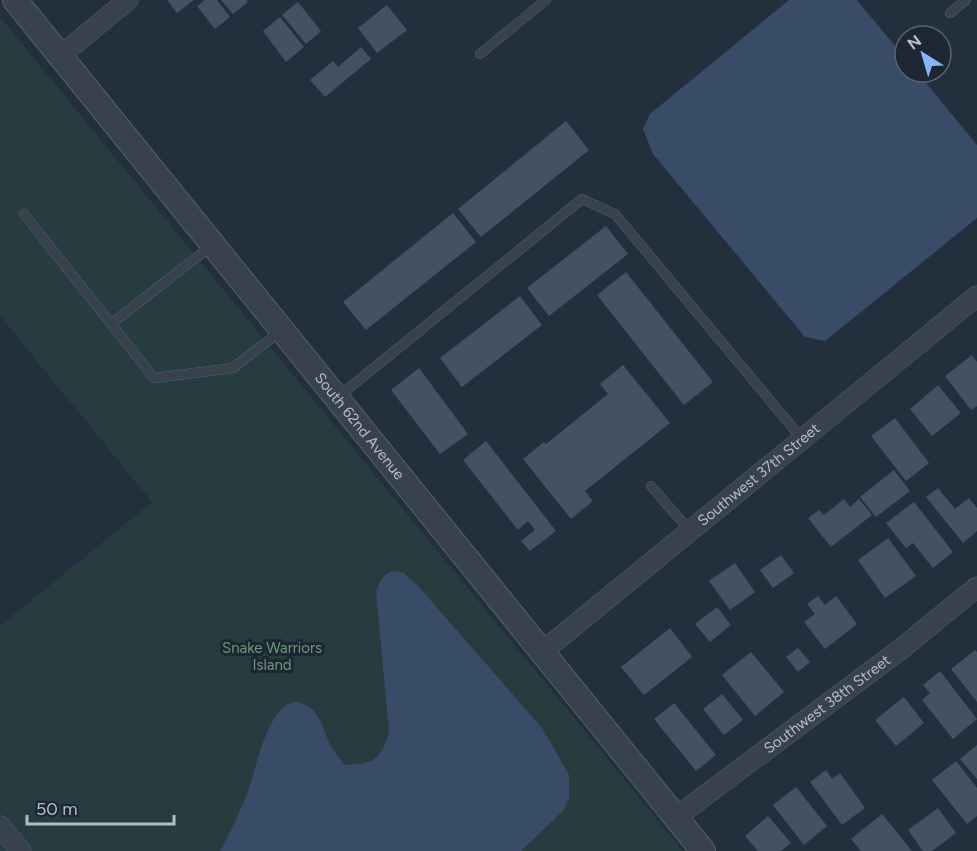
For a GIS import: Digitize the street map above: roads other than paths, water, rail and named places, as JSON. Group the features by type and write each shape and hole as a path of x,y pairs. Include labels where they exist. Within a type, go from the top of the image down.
{"street":[{"name":"South 62nd Avenue","path":"15,0 703,851"},
{"path":"60,56 128,0"},
{"name":"Southwest 37th Street","path":"542,652 977,296"},
{"name":"Southwest 38th Street","path":"675,818 901,649 977,587"},
{"path":"0,826 21,851"}],"lane":[{"path":"480,54 546,0"},
{"path":"950,13 966,0"},
{"path":"337,398 582,199 615,214 802,439"},
{"path":"24,214 154,378 233,368 282,330"},
{"path":"111,324 213,245"},
{"path":"651,486 690,531"}],"water":[{"path":"789,0 857,0 893,44 893,84 927,84 977,145 977,218 825,341 805,337 653,154 643,129 650,114"},
{"path":"391,571 403,572 418,586 542,728 569,775 569,798 563,811 521,851 220,851 248,792 267,732 275,717 285,706 296,702 313,711 344,765 369,761 375,758 383,748 389,731 376,591 382,578"}],"park label":[{"name":"Snake Warriors Island","path":"272,656"}]}
